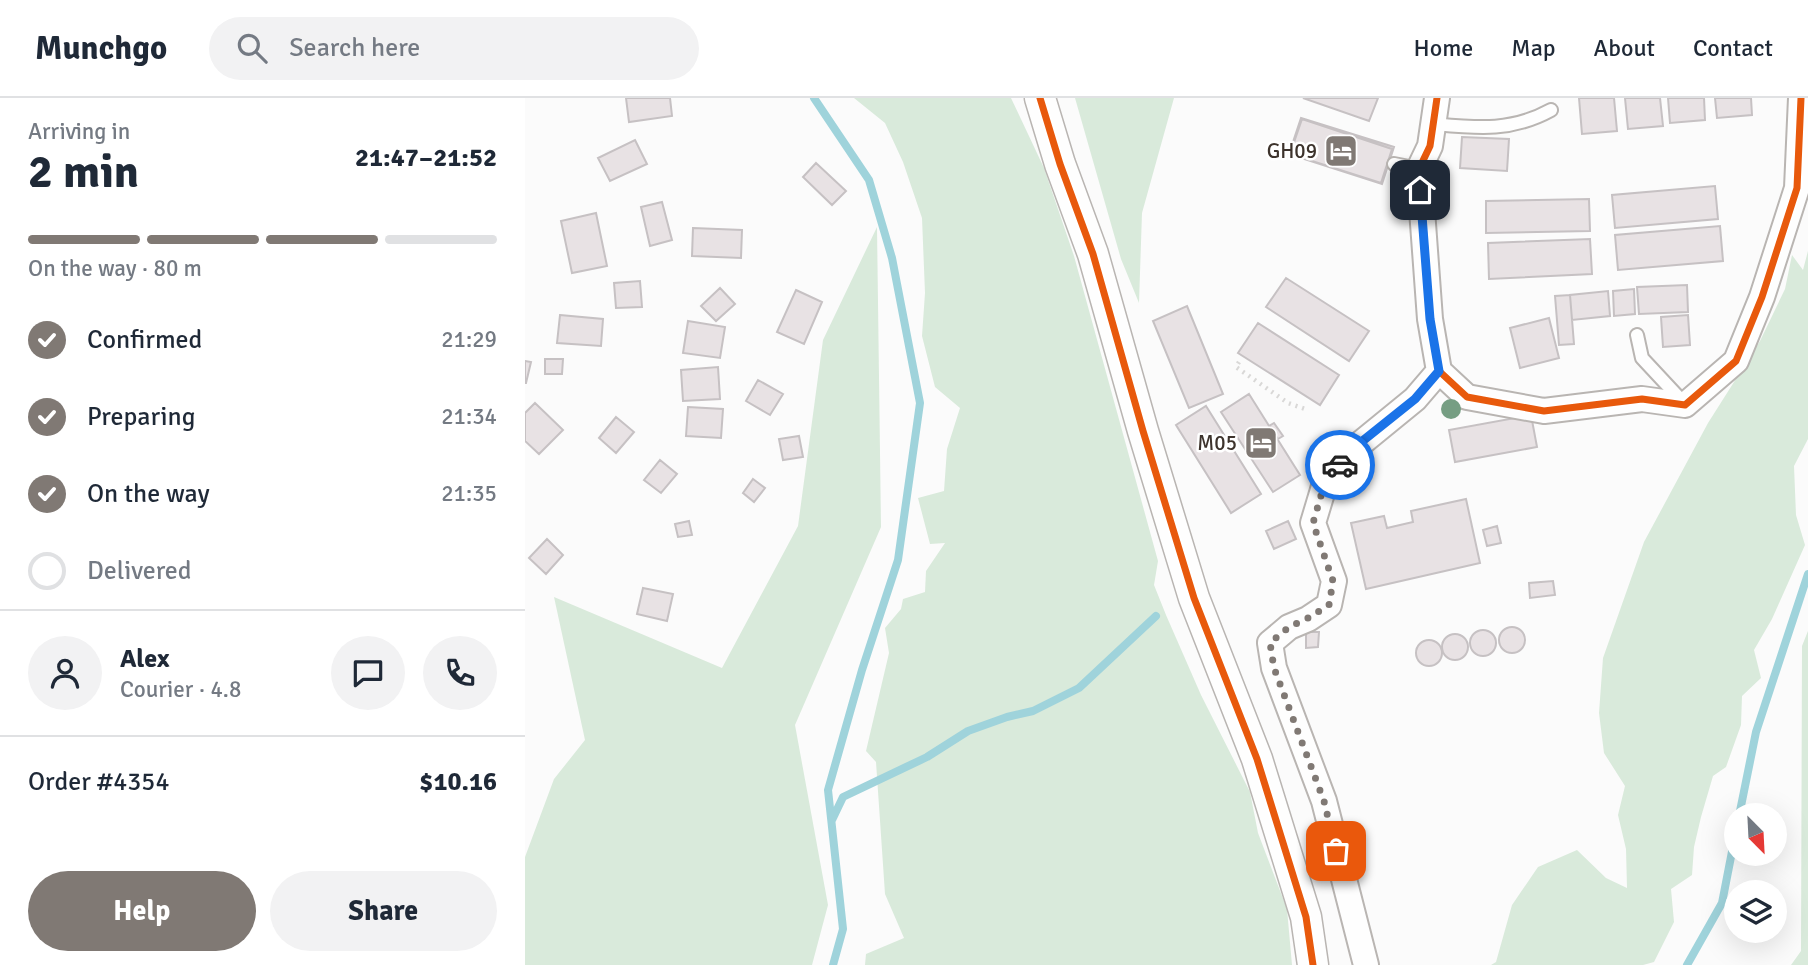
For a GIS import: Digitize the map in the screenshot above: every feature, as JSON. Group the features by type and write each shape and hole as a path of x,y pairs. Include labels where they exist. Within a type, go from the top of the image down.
{"street":[{"path":"1039,98 1093,254 1194,598 1257,759 1306,917 1314,965"},
{"path":"1437,98 1430,146 1419,169 1430,319 1439,371 1467,397 1544,411 1642,400 1685,405 1736,361 1762,297 1797,188 1801,98"},
{"path":"1366,965 1324,801 1274,668 1270,643 1289,627 1329,605 1333,581 1313,523 1325,482 1355,447 1415,399 1439,371"}],"lane":[{"path":"1433,124 1482,128 1530,121 1551,110"},
{"path":"1394,164 1419,169"},
{"path":"1637,335 1643,358 1685,405"}],"path":[{"path":"1239,362 1235,367 1288,403 1308,410"}],"green space":[{"path":"854,98 1011,98 1044,168 1074,256 1158,561 1154,585 1201,695 1250,792 1258,833 1287,909 1292,965 865,965 866,954 904,938 885,894 876,762 866,751 889,653 885,628 901,609 903,599 925,592 926,571 945,543 930,544 918,498 944,491 947,449 960,408 935,387 922,336 925,293 922,218 903,162 885,123"},
{"path":"1075,98 1174,98 1142,213 1139,303 1121,259"},
{"path":"877,227 881,527 795,725 828,905 812,965 525,965 525,857 554,779 585,740 554,597 722,668 798,526 823,340"},
{"path":"1808,251 1808,439 1794,466 1796,515 1805,545 1772,619 1754,650 1761,678 1742,696 1741,725 1726,767 1713,776 1694,847 1692,875 1671,889 1674,922 1654,962 1643,965 1491,965 1496,962 1512,905 1538,867 1577,850 1606,878 1627,888 1626,849 1618,815 1625,786 1604,753 1599,713 1603,658 1644,542 1708,423 1760,341 1785,289 1792,255 1803,270"},
{"path":"1808,631 1808,965 1791,965 1801,951 1802,646"}],"building":[{"path":"626,98 670,98 672,116 629,122"},
{"path":"1303,98 1378,98 1369,121"},
{"path":"1579,98 1614,98 1617,131 1582,134"},
{"path":"1625,98 1660,98 1663,126 1628,129"},
{"path":"1668,98 1704,98 1705,120 1670,123"},
{"path":"1715,98 1751,98 1752,115 1717,118"},
{"name":"GH09","path":"1301,118 1394,147 1382,184 1289,154"},
{"name":"GH09","path":"1302,119 1392,149 1381,183 1290,154"},
{"path":"1462,137 1509,139 1507,171 1460,168"},
{"path":"635,140 647,164 610,181 598,158"},
{"path":"816,163 846,191 832,205 803,177"},
{"path":"1715,186 1718,219 1615,228 1612,195"},
{"path":"1589,199 1590,231 1486,233 1486,201"},
{"path":"662,202 672,240 650,246 641,207"},
{"path":"596,213 607,266 572,273 561,221"},
{"path":"1720,226 1723,261 1618,270 1615,235"},
{"path":"693,228 742,230 741,258 692,256"},
{"path":"1590,239 1592,274 1489,279 1488,243"},
{"path":"1286,278 1369,331 1349,361 1266,307"},
{"path":"640,281 642,307 616,308 614,283"},
{"path":"1687,285 1688,312 1639,314 1637,287"},
{"path":"720,288 735,304 716,321 701,306"},
{"path":"1634,289 1635,314 1614,316 1613,291"},
{"path":"796,290 822,302 804,344 777,332"},
{"path":"1608,291 1610,316 1572,320 1570,295"},
{"path":"1570,295 1574,344 1559,345 1555,296"},
{"path":"1187,306 1223,394 1189,408 1153,321"},
{"path":"560,315 603,319 601,346 557,343"},
{"path":"1688,315 1690,345 1663,347 1661,317"},
{"path":"1549,318 1559,358 1520,368 1510,328"},
{"path":"688,321 725,327 720,358 683,353"},
{"path":"1258,323 1339,375 1320,405 1238,353"},
{"path":"545,359 563,359 562,374 545,374"},
{"path":"525,361 531,362 526,383 525,383"},
{"path":"718,367 720,399 683,401 681,370"},
{"path":"758,380 783,394 770,415 746,401"},
{"name":"M05","path":"1249,394 1300,475 1273,492 1221,412"},
{"path":"535,403 563,430 539,454 525,441 525,413"},
{"path":"1206,406 1261,494 1231,513 1176,425"},
{"path":"688,407 723,409 721,438 686,436"},
{"path":"1531,415 1537,447 1455,462 1449,430"},
{"path":"616,417 634,432 616,453 599,438"},
{"path":"1274,423 1283,436 1278,439 1269,426"},
{"path":"799,436 803,457 783,460 779,439"},
{"path":"660,460 677,474 661,493 644,480"},
{"path":"753,479 765,488 754,502 743,493"},
{"path":"1466,499 1480,563 1366,589 1351,523 1384,516 1387,528 1413,522 1411,511"},
{"path":"689,521 692,535 678,537 675,524"},
{"path":"1288,521 1296,539 1274,549 1266,531"},
{"path":"1497,526 1501,543 1487,546 1483,530"},
{"path":"547,539 563,555 546,574 529,558"},
{"path":"1553,581 1555,595 1530,598 1529,583"},
{"path":"643,588 673,594 667,621 637,614"},
{"path":"1512,627 1521,631 1525,640 1521,649 1512,653 1503,649 1499,640 1503,631"},
{"path":"1483,630 1492,634 1496,643 1492,652 1483,656 1474,652 1470,643 1474,634"},
{"path":"1306,632 1319,632 1318,647 1306,648"},
{"path":"1455,634 1464,638 1468,647 1464,656 1455,660 1446,656 1442,647 1446,638"},
{"path":"1429,640 1438,644 1442,653 1438,662 1429,666 1420,662 1416,653 1420,644"}],"waterway":[{"path":"814,98 869,180 892,258 920,403 898,560 862,670 828,790 843,929 833,965"},
{"path":"1742,803 1756,732 1808,574"},
{"path":"832,820 843,797 927,757 968,731 1033,711 1079,688 1156,616"},
{"path":"1687,965 1722,903 1729,866"}],"cycle path":[{"path":"1040,98 1060,164 1093,254 1194,598 1257,759 1306,917 1313,965"},
{"path":"1437,98 1430,146 1419,169 1430,319 1439,371 1467,397 1544,411 1642,399 1685,405 1736,361 1762,297 1797,188 1801,98"}],"way so far":[{"path":"1336,851 1324,801 1274,668 1270,643 1289,627 1329,605 1333,581 1313,523 1325,482 1340,465"}],"place":[{"name":"GH09","path":"1341,151"},
{"name":"M05","path":"1261,443"}],"route":[{"path":"1340,465 1355,447 1415,399 1439,371 1430,319 1420,190"}]}
